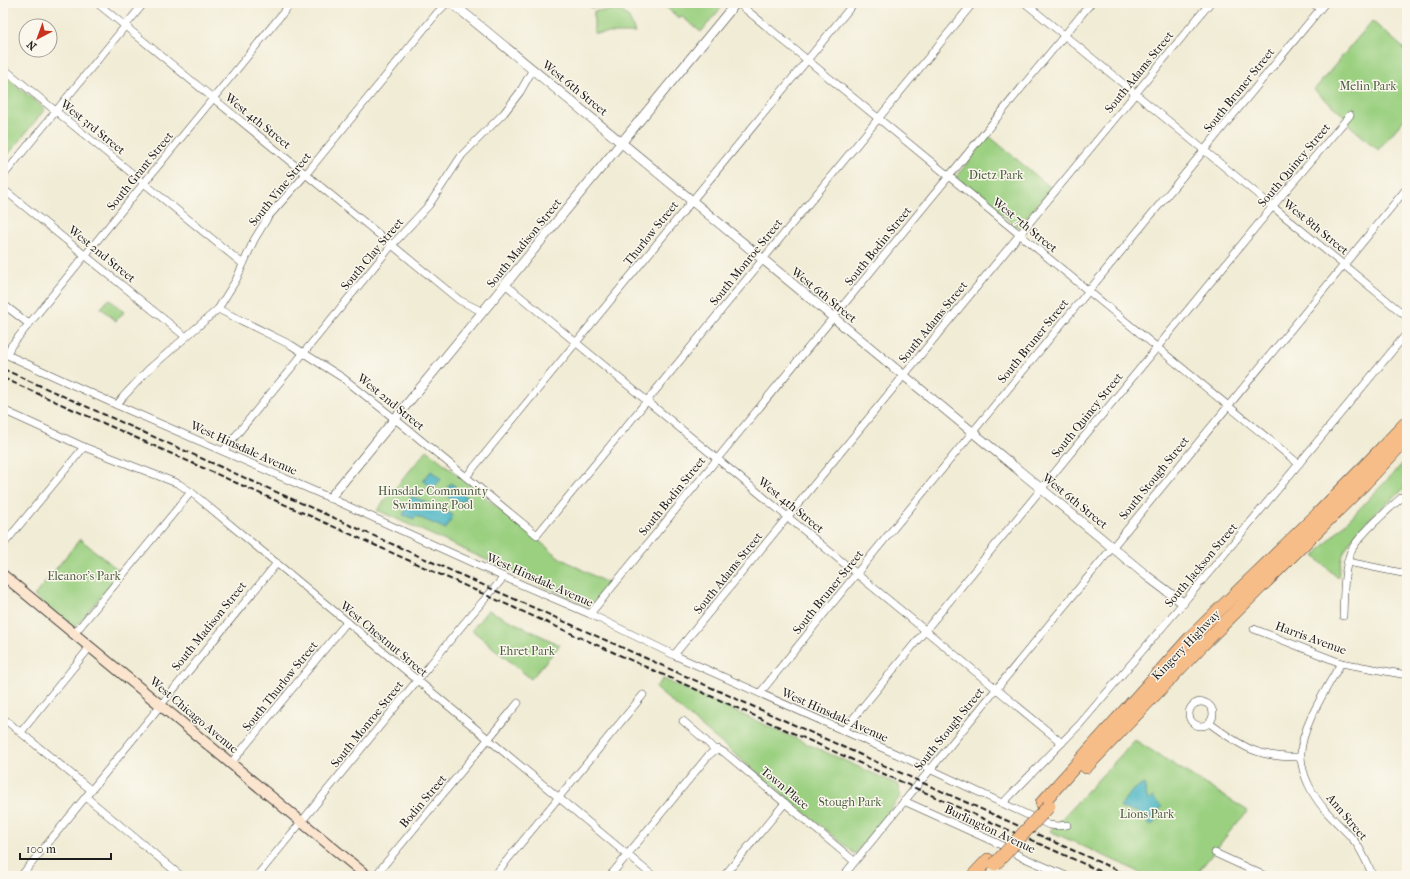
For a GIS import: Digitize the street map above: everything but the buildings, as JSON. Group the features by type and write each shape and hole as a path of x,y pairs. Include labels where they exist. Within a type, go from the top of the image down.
{"highway":[{"name":"Kingery Highway","path":"1045,805 1192,636 1317,515 1407,422"},
{"name":"Kingery Highway","path":"973,876 992,862 1045,805 1202,645 1354,495 1407,438"},
{"name":"Kingery Highway","path":"984,876 992,862"}],"main road":[{"name":"West Chicago Avenue","path":"3,575 367,876"}],"street":[{"name":"West 4th Street","path":"97,3 459,300 482,312"},
{"path":"3,176 144,3"},
{"name":"South Grant Street","path":"5,353 86,256 291,3"},
{"name":"South Vine Street","path":"117,405 123,396 148,370 218,308 232,286 254,240 268,217 306,174 447,3"},
{"name":"West 6th Street","path":"452,3 833,318 1112,547 1183,603"},
{"name":"West 7th Street","path":"737,3 1299,464"},
{"name":"South Madison Street","path":"330,498 737,3"},
{"name":"Thurlow Street","path":"466,477 854,3"},
{"name":"South Monroe Street","path":"536,535 973,3"},
{"name":"West 8th Street","path":"1025,3 1407,317"},
{"name":"South Bodin Street","path":"590,614 1091,3"},
{"name":"South Adams Street","path":"674,655 1210,3"},
{"path":"1313,3 1323,6"},
{"name":"South Bruner Street","path":"760,693 1323,6"},
{"name":"West 3rd Street","path":"3,68 243,264"},
{"name":"South Clay Street","path":"224,450 392,245 429,205 462,155 504,113 520,92 533,69"},
{"name":"South Quincy Street","path":"843,731 1273,206 1350,115"},
{"name":"South Stough Street","path":"842,876 1407,188"},
{"name":"West 2nd Street","path":"3,189 186,337"},
{"name":"West 4th Street","path":"505,284 1062,743"},
{"path":"3,304 29,324"},
{"name":"West 2nd Street","path":"218,308 274,336 343,378 536,535"},
{"name":"South Jackson Street","path":"1003,803 1080,724 1183,603 1407,333"},
{"name":"West Hinsdale Avenue","path":"5,353 117,405 224,450 504,577 590,614 674,655 930,769 1049,825 1067,825"},
{"name":"West Chestnut Street","path":"3,410 84,447 179,484 191,492 653,876"},
{"path":"3,545 84,447"},
{"path":"74,634 191,492"},
{"path":"1343,616 1345,582 1348,562 1352,550 1357,542 1407,493"},
{"path":"1348,562 1407,574"},
{"name":"South Madison Street","path":"20,876 277,563"},
{"name":"South Monroe Street","path":"257,876 465,622 504,577"},
{"name":"South Thurlow Street","path":"231,763 347,622"},
{"name":"Harris Avenue","path":"1254,630 1341,663 1407,675"},
{"path":"21,732 90,647"},
{"name":"Ann Street","path":"1341,663 1313,713 1302,744 1300,757 1306,778 1315,797 1356,843 1373,876"},
{"path":"494,876 643,695"},
{"name":"Bodin Street","path":"375,876 518,703"},
{"path":"3,718 91,790"},
{"name":"Town Place","path":"683,720 716,750 725,752 854,861"},
{"path":"1208,723 1242,746 1255,752 1282,758 1300,757"},
{"path":"610,876 687,782 716,750"},
{"path":"86,797 181,876"},
{"name":"Burlington Avenue","path":"904,801 1066,876"},
{"path":"724,876 785,803"},
{"path":"1215,853 1265,876"}],"green space":[{"path":"591,3 629,3 629,4 591,8"},
{"path":"661,3 725,3 701,32 681,16 679,18"},
{"path":"594,11 616,11 625,14 632,24 635,33 594,33"},
{"name":"Melin Park","path":"1372,21 1407,51 1407,116 1378,150 1348,124 1350,121 1314,90"},
{"path":"3,74 45,109 3,161"},
{"name":"Dietz Park","path":"989,136 1051,188 1018,228 956,177"},
{"path":"109,299 124,312 116,321 101,308"},
{"name":"Hinsdale Community Swimming Pool","path":"427,450 560,558 609,584 590,607 377,510"},
{"path":"1407,459 1407,487 1390,500 1358,531 1343,555 1338,578 1314,556"},
{"name":"Eleanor's Park","path":"80,539 121,572 74,629 34,596"},
{"name":"Ehret Park","path":"488,610 560,645 531,679 472,630"},
{"name":"Stough Park","path":"663,679 899,785 900,797 855,854 655,688"},
{"name":"Lions Park","path":"1135,740 1248,811 1195,876 1148,876 1050,831"}],"water":[{"path":"431,471 441,479 433,489 423,480"},
{"path":"451,483 468,498 458,502 450,499 447,492"},
{"path":"412,496 453,515 446,529 416,516 414,519 403,515"},
{"path":"1144,784 1148,801 1152,797 1162,807 1154,815 1157,820 1150,826 1138,812 1120,808 1129,794"}],"railway":[{"path":"3,369 1130,876"},
{"path":"3,378 1111,876"}]}
